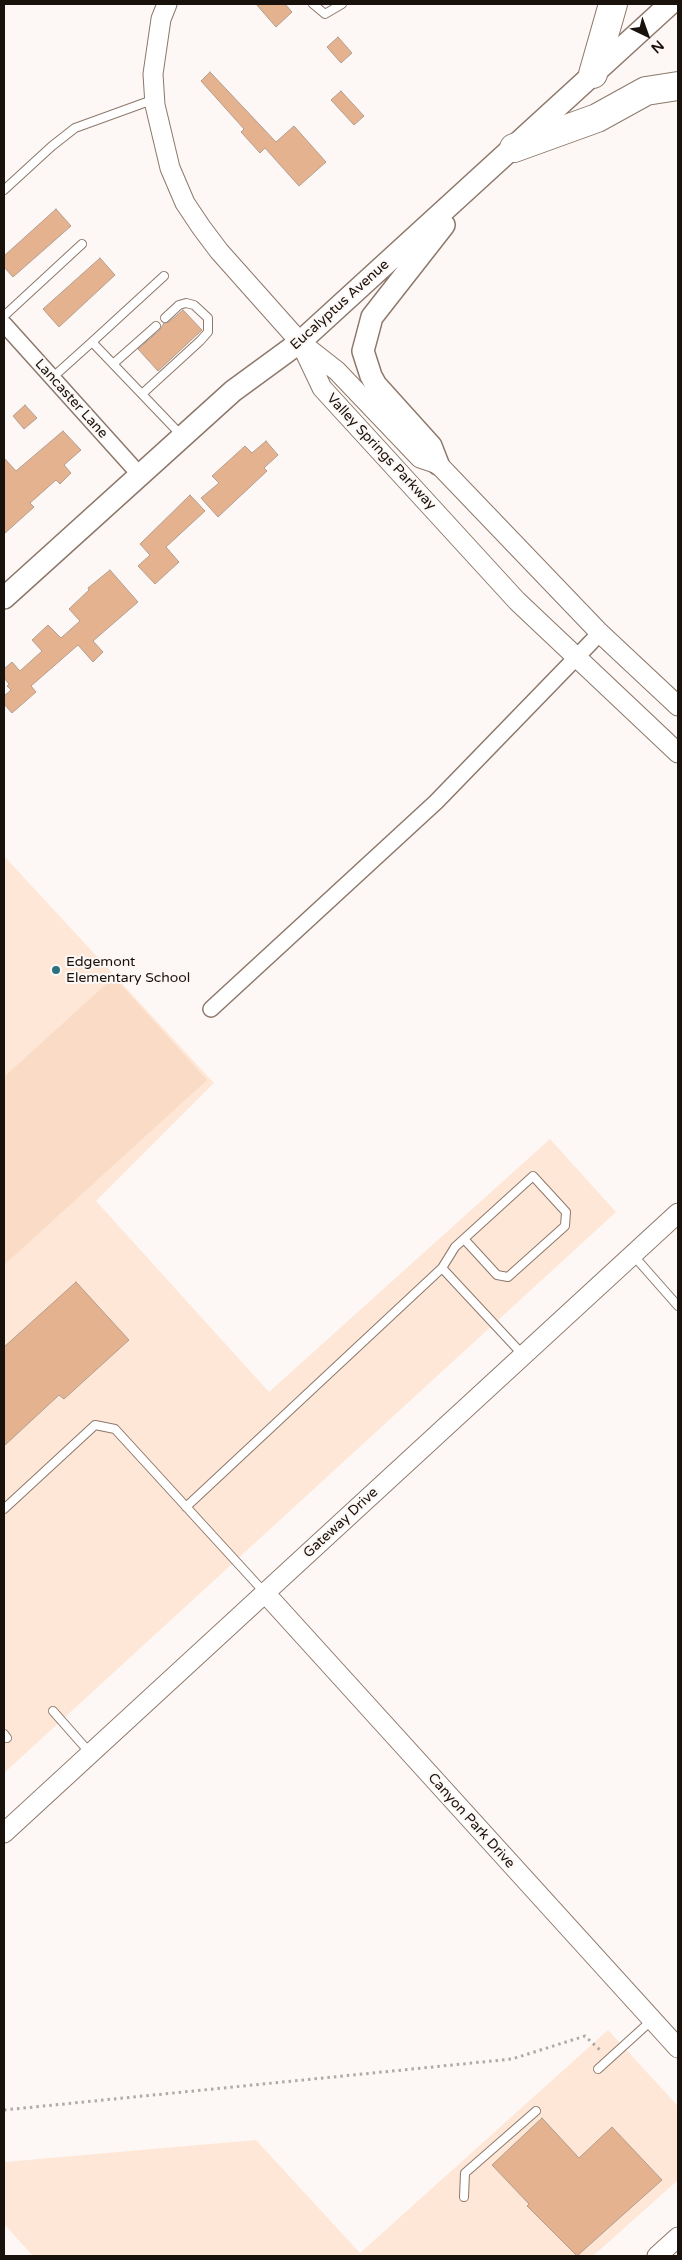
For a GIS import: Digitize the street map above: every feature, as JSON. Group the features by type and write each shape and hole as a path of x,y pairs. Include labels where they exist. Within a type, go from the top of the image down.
{"highway":[{"path":"593,74 613,4"},
{"path":"514,148 596,118 646,91 678,86"}],"main road":[{"name":"Eucalyptus Avenue","path":"4,598 233,391 300,342 670,4"},
{"path":"438,464 431,446 376,385 365,357 365,340 372,317 479,180"}],"street":[{"path":"167,4 162,19 153,74 160,131 170,168 185,203 219,251 300,342"},
{"name":"Lancaster Lane","path":"4,324 139,474"},
{"name":"Valley Springs Parkway","path":"300,342 337,371 420,458 438,464 600,633 678,706"},
{"name":"Valley Springs Parkway","path":"300,342 322,388 517,601 678,753"},
{"path":"211,1009 436,802 600,633"},
{"name":"Gateway Drive","path":"4,1833 678,1213"},
{"name":"Canyon Park Drive","path":"264,1593 678,2048"},
{"path":"657,2256 678,2237"}],"lane":[{"path":"313,4 325,14 342,4"},
{"path":"4,190 52,146 75,128 155,100"},
{"path":"4,316 82,244"},
{"path":"52,378 164,276"},
{"path":"142,394 208,332 208,318 194,305 186,303 179,305 164,318"},
{"path":"113,364 156,326"},
{"path":"92,342 182,436"},
{"path":"186,1507 442,1268 455,1247 533,1176 566,1212 565,1226 508,1277 497,1275 464,1239"},
{"path":"633,1254 678,1306"},
{"path":"442,1268 523,1355"},
{"path":"4,1509 95,1425 114,1429 264,1593"},
{"path":"53,1711 91,1753"},
{"path":"598,2069 652,2020"},
{"path":"464,2198 465,2173 536,2112"}],"path":[{"path":"4,2110 512,2059 584,2036 610,2058"}],"shaded area":[{"path":"4,856 214,1083 96,1201 269,1392 550,1139 616,1212 4,1773"},
{"name":"Edgemont Elementary School","path":"114,977 207,1080 4,1265 4,1077"},
{"path":"608,2030 678,2106 678,2180 593,2256 33,2256 4,2224 4,2162 256,2140 360,2253"}],"building":[{"path":"256,4 285,4 292,12 276,27"},
{"path":"338,37 352,53 341,63 327,47"},
{"path":"210,72 276,142 294,126 326,162 299,186 265,148 260,153 241,132 244,129 201,81"},
{"path":"341,91 364,116 354,125 331,100"},
{"path":"56,209 71,226 13,277 4,267 4,256"},
{"path":"100,258 115,275 59,327 43,309"},
{"path":"183,310 202,330 158,371 138,349 160,330 164,323 169,322"},
{"path":"25,405 37,418 24,429 13,416"},
{"path":"63,431 81,450 64,465 71,473 60,484 56,480 30,503 34,507 4,534 4,458 16,471"},
{"path":"266,441 278,455 264,468 267,471 218,517 201,498 219,483 212,476 245,446 252,453"},
{"path":"190,495 205,511 166,547 179,562 155,584 138,566 150,555 140,544"},
{"path":"110,570 138,602 93,641 103,652 93,662 78,645 31,686 36,692 12,713 4,704 4,696 11,690 4,678 4,669 12,662 20,671 42,651 32,640 48,625 61,638 80,621 69,609 89,590 88,588"},
{"path":"76,1282 129,1340 64,1399 59,1395 4,1446 4,1347"},
{"path":"542,2118 579,2158 612,2127 662,2180 577,2256 527,2206 529,2204 492,2165"}],"place":[{"name":"Edgemont Elementary School","path":"56,970"}]}
